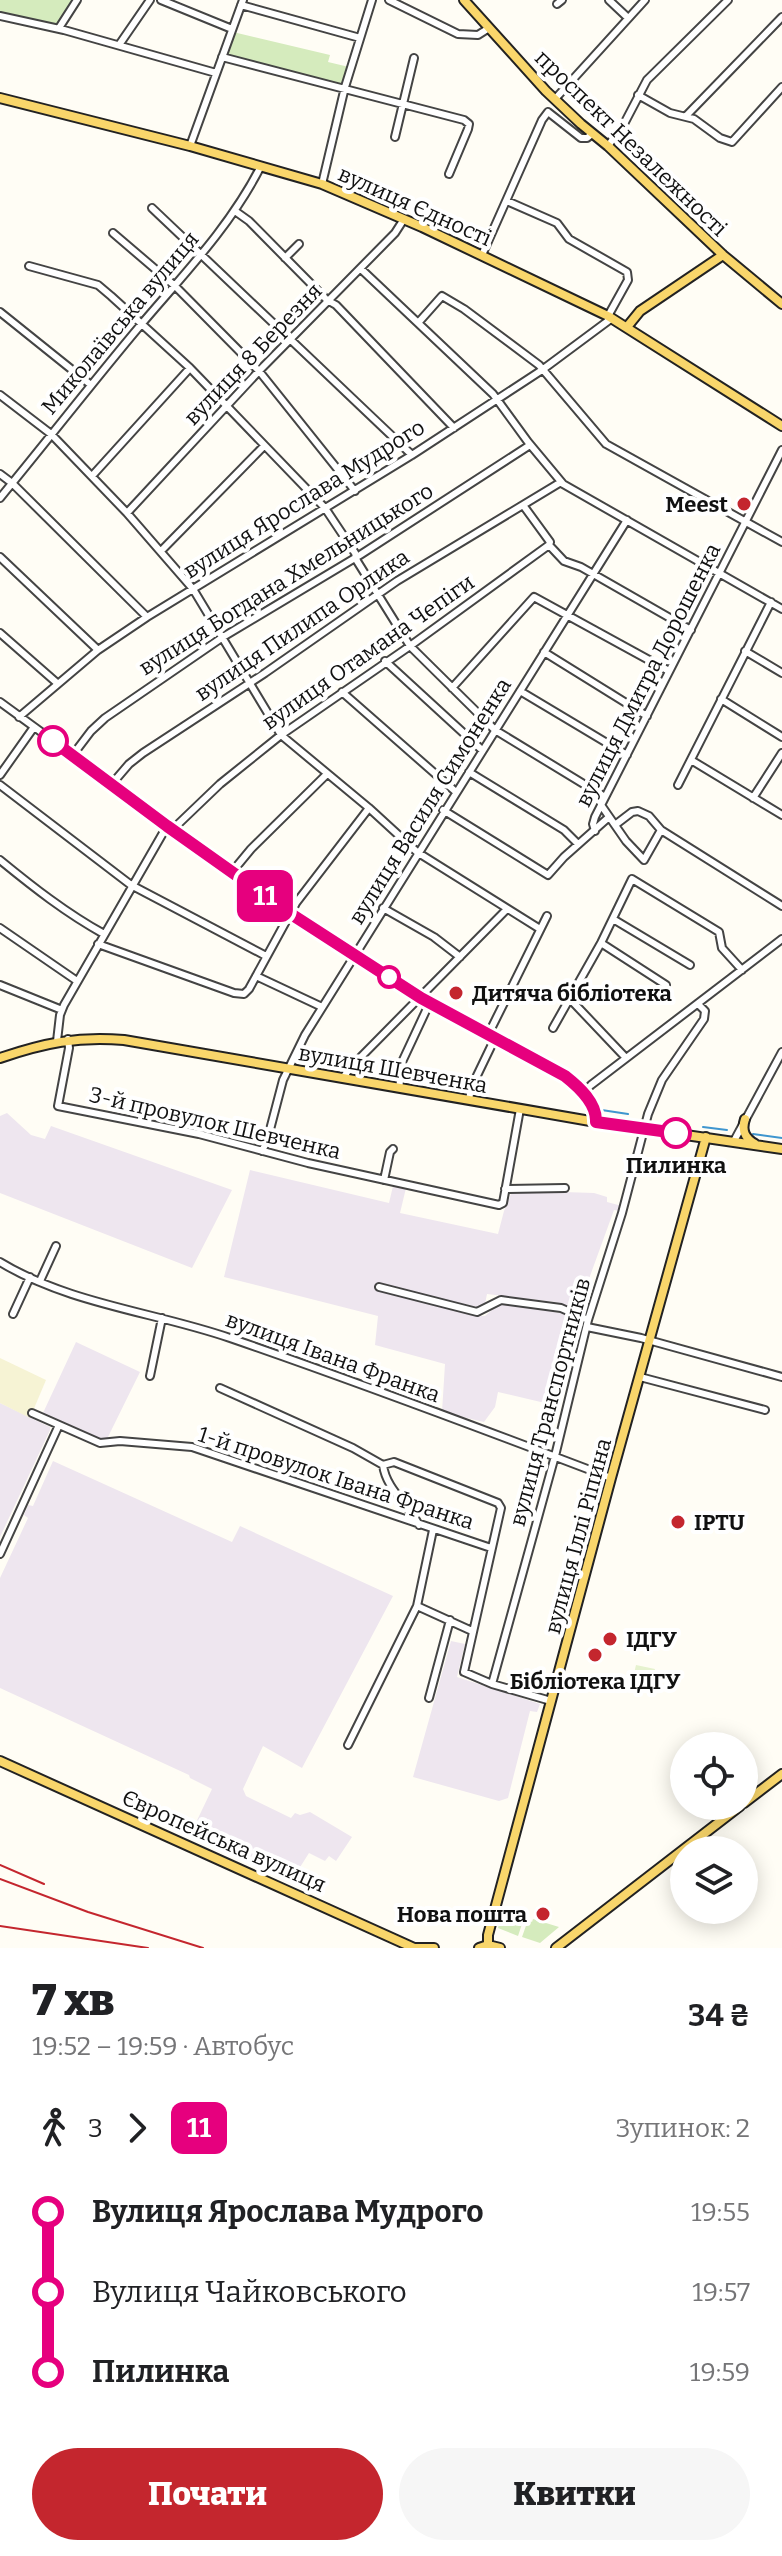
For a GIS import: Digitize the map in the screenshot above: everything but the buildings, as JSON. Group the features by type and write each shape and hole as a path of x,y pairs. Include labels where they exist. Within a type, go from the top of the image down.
{"main road":[{"name":"проспект Незалежності","path":"464,0 555,99 723,255 781,302"},
{"name":"вулиця Єдності","path":"0,98 190,146 322,184 482,255 610,317 782,426"},
{"path":"627,327 640,311 723,255"},
{"name":"вулиця Шевченка","path":"0,1058 68,1039 124,1040 596,1122 782,1149"},
{"path":"745,1119 745,1135 760,1145"},
{"path":"679,1134 696,1143 699,1164"},
{"name":"вулиця Іллі Ріпина","path":"482,1947 491,1926 706,1137"},
{"name":"Європейська вулиця","path":"0,1761 415,1948 434,1948"},
{"path":"758,1792 782,1774"},
{"path":"556,1948 721,1820"},
{"path":"482,1947 500,1948"}],"street":[{"path":"59,28 77,0"},
{"path":"119,45 149,0"},
{"path":"161,0 232,29"},
{"path":"322,184 345,90 372,0"},
{"path":"389,0 458,34 478,35 489,28"},
{"path":"609,0 627,17"},
{"path":"555,99 645,0"},
{"path":"608,146 625,122 647,80 728,0"},
{"path":"190,146 242,2 360,38"},
{"path":"0,16 59,28 216,73"},
{"path":"686,116 782,17"},
{"path":"222,57 464,120 469,124 449,174"},
{"path":"395,137 414,58"},
{"path":"638,95 670,113 686,116 720,138 732,142 782,87"},
{"path":"482,255 548,112 581,138 592,134"},
{"name":"Миколаївська вулиця","path":"0,498 201,255 235,211 261,166"},
{"path":"507,201 557,223 569,239 627,272 628,280 610,317"},
{"path":"152,208 412,455"},
{"path":"235,211 249,221 454,428"},
{"name":"вулиця 8 Березня","path":"127,513 259,371 395,233 404,219"},
{"path":"113,233 175,286 259,371 355,491"},
{"path":"285,258 299,244"},
{"path":"29,266 98,285 190,368 325,508 410,646 495,730 603,801 609,817 644,860 661,830"},
{"path":"361,269 493,394 561,482 782,609"},
{"path":"418,323 442,296 539,365 606,444 780,541 782,531"},
{"path":"0,312 91,385"},
{"name":"вулиця Ярослава Мудрого","path":"19,717 98,650 454,428 542,370 610,317"},
{"path":"92,476 190,368"},
{"path":"0,395 51,434 127,513 193,589 281,735 417,852 540,929"},
{"name":"вулиця Богдана Хмельницького","path":"72,756 105,718 223,637 356,557 530,445"},
{"path":"161,551 264,446"},
{"name":"вулиця Дмитра Дорошенка","path":"595,831 593,824 603,801 782,450"},
{"path":"0,474 147,617"},
{"name":"вулиця Пилипа Орлика","path":"111,785 143,753 377,594 561,482"},
{"path":"523,505 550,542 549,545 564,561 594,574 691,630"},
{"name":"вулиця Василя Симоненка","path":"262,1151 288,1069 305,1035 627,520"},
{"name":"вулиця Отамана Чепіги","path":"57,1041 62,1010 77,981 131,885 169,828 281,735 549,545"},
{"path":"0,557 98,650"},
{"path":"452,688 534,597 669,671"},
{"path":"678,785 771,602"},
{"path":"0,633 57,683"},
{"path":"745,651 782,673"},
{"path":"544,652 647,716"},
{"path":"385,661 482,750"},
{"path":"520,691 627,755"},
{"path":"342,692 456,792"},
{"path":"721,699 782,737"},
{"path":"0,702 291,914 421,998 565,1076 583,1093 596,1114 596,1122"},
{"path":"0,775 34,727"},
{"path":"753,798 782,753"},
{"path":"691,760 782,815"},
{"path":"469,772 564,830 578,844"},
{"path":"232,872 327,774"},
{"path":"0,785 131,885 266,956"},
{"path":"98,944 234,993 247,992 305,892 369,808"},
{"path":"443,810 548,875 609,817"},
{"path":"615,825 632,812 649,816 661,830 782,906"},
{"path":"0,860 46,897 104,934"},
{"path":"553,1028 633,880 719,932 722,948 742,970"},
{"path":"383,908 434,937 460,957"},
{"path":"343,1078 507,909"},
{"path":"469,1100 493,1035 547,916"},
{"path":"613,919 690,965"},
{"path":"0,928 77,981"},
{"path":"583,1093 782,939"},
{"path":"601,943 666,985"},
{"path":"256,976 322,1007"},
{"path":"0,985 62,1010"},
{"path":"570,999 626,1058"},
{"path":"402,1062 430,1002"},
{"name":"вулиця Транспортників","path":"492,1684 555,1456 587,1324 648,1114 662,1080 704,1019 705,1011 698,1004"},
{"name":"3-й провулок Шевченка","path":"68,1039 58,1106 199,1134 499,1205 503,1203 505,1189 565,1188"},
{"path":"734,1141 782,1052"},
{"path":"399,1088 401,1074"},
{"path":"505,1189 520,1109"},
{"path":"384,1180 393,1149"},
{"path":"40,1281 56,1246"},
{"name":"вулиця Івана Франка","path":"0,1262 75,1294 230,1338 611,1478"},
{"path":"13,1314 30,1277"},
{"path":"379,1287 477,1312 501,1300 561,1308 587,1324 782,1377"},
{"path":"150,1376 162,1318"},
{"path":"640,1377 765,1410"},
{"path":"220,1388 353,1448 383,1465 394,1462 498,1503 501,1508 464,1672 492,1684 551,1701"},
{"name":"1-й провулок Івана Франка","path":"32,1413 100,1443 120,1441 192,1447 491,1548"},
{"path":"0,1554 59,1425"},
{"path":"383,1465 385,1478 412,1511 419,1525"},
{"path":"348,1745 417,1606 433,1530"},
{"path":"417,1606 472,1631"},
{"path":"429,1698 450,1620"}],"shaded area":[{"path":"7,1113 31,1135 45,1139 51,1126 232,1190 192,1268 0,1193 0,1116"},
{"path":"250,1170 389,1203 393,1186 406,1188 400,1213 498,1234 511,1194 533,1191 594,1193 607,1197 607,1202 622,1206 621,1211 614,1210 578,1309 555,1302 487,1294 481,1308 383,1285 382,1291 478,1316 485,1316 500,1303 566,1314 545,1403 498,1392 495,1407 484,1422 442,1412 445,1364 375,1345 378,1316 224,1277"},
{"path":"76,1342 140,1372 106,1441 43,1413"},
{"path":"0,1358 46,1380 30,1418 0,1403"},
{"path":"0,1403 50,1427 50,1430 0,1537"},
{"path":"53,1461 232,1542 240,1526 393,1596 302,1768 263,1746 243,1789 246,1796 291,1818 295,1813 310,1812 352,1837 336,1861 329,1856 325,1861 309,1853 290,1883 190,1835 212,1789 189,1775 0,1688 0,1578 28,1518 24,1515 28,1505 33,1506"},
{"path":"451,1641 465,1644 457,1677 540,1704 537,1712 530,1711 508,1798 499,1801 413,1777"}],"green space":[{"path":"0,0 76,0 57,23 53,23 0,12"},
{"path":"233,32 330,55 328,62 349,67 344,83 340,85 225,56"},
{"path":"636,1665 655,1669 650,1690 631,1686"},
{"path":"503,1909 524,1918 518,1936 498,1928"},
{"path":"533,1919 559,1927 540,1943 522,1937 528,1920 532,1922"}],"waterway":[{"path":"595,1109 628,1114"},
{"path":"703,1127 727,1130"},
{"path":"753,1134 782,1138"}],"railway":[{"path":"0,1865 44,1884"},
{"path":"0,1879 88,1912 203,1948"},
{"path":"0,1926 148,1948"}],"bus line":[{"name":"11","path":"53,741 167,826 355,956 421,998 565,1076 589,1102 596,1114 596,1122 676,1133"}],"place":[{"name":"Meest","path":"744,504"},
{"name":"Дитяча бібліотека","path":"456,993"},
{"name":"Пилинка","path":"676,1133"},
{"name":"IPTU","path":"678,1522"},
{"name":"ІДГУ","path":"610,1639"},
{"name":"Бібліотека ІДГУ","path":"595,1655"},
{"name":"Нова пошта","path":"543,1914"}]}
